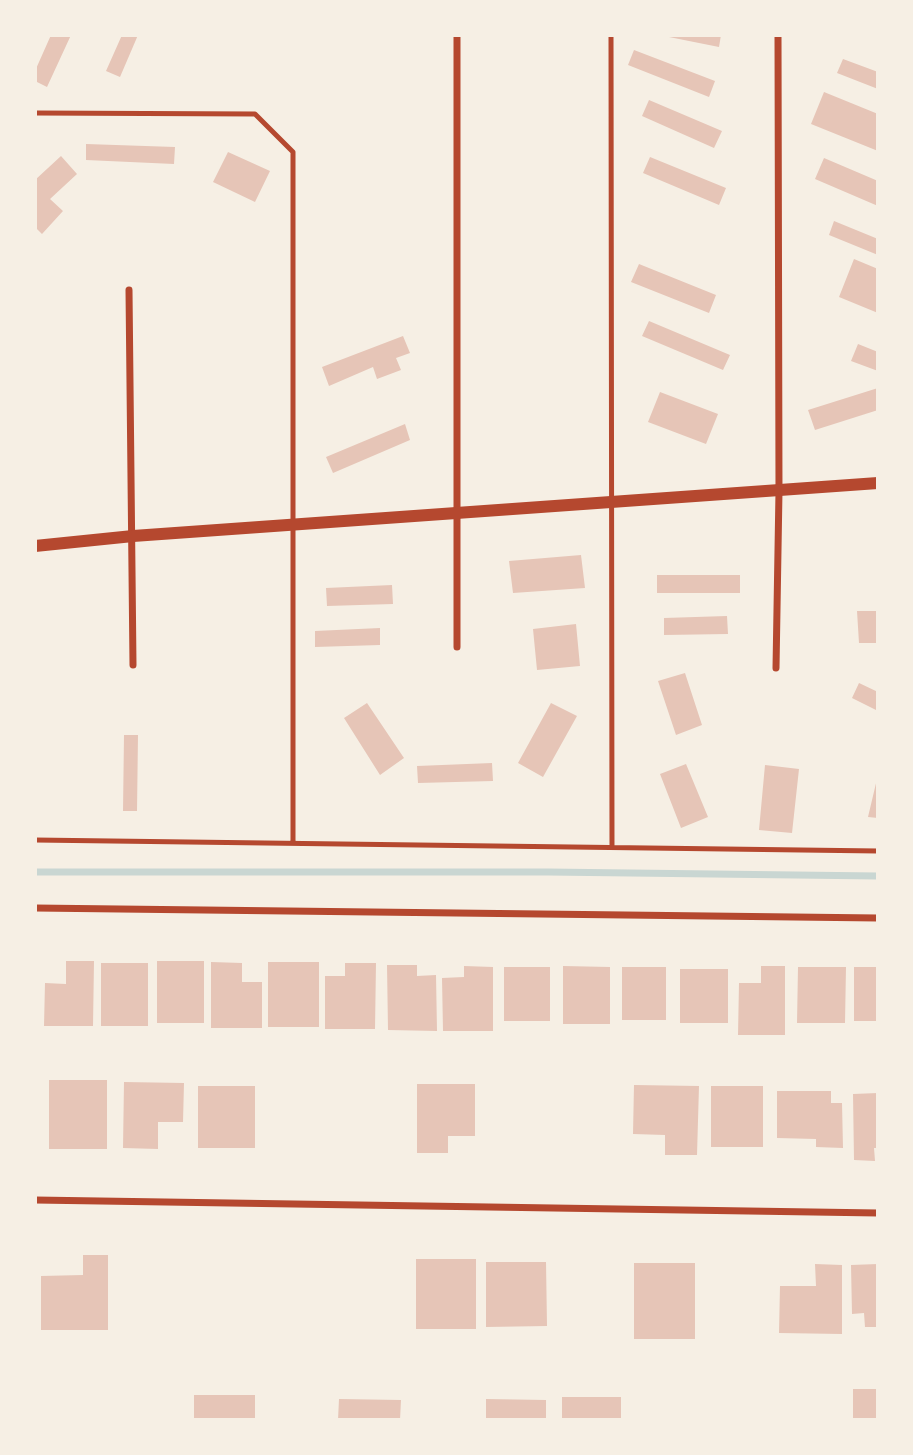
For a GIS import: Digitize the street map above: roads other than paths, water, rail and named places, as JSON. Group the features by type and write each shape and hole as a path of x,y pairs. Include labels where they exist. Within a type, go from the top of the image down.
{"street":[{"path":"457,35 457,648"},
{"path":"776,668 779,491 778,35"},
{"path":"129,290 133,665"},
{"path":"35,546 133,536 878,483"},
{"path":"35,908 878,918"},
{"path":"35,1200 878,1213"}],"lane":[{"path":"611,35 612,846"},
{"path":"35,113 255,114 293,152 293,842"},
{"path":"35,840 878,851"}],"waterway":[{"path":"35,872 548,872 878,876"}]}
